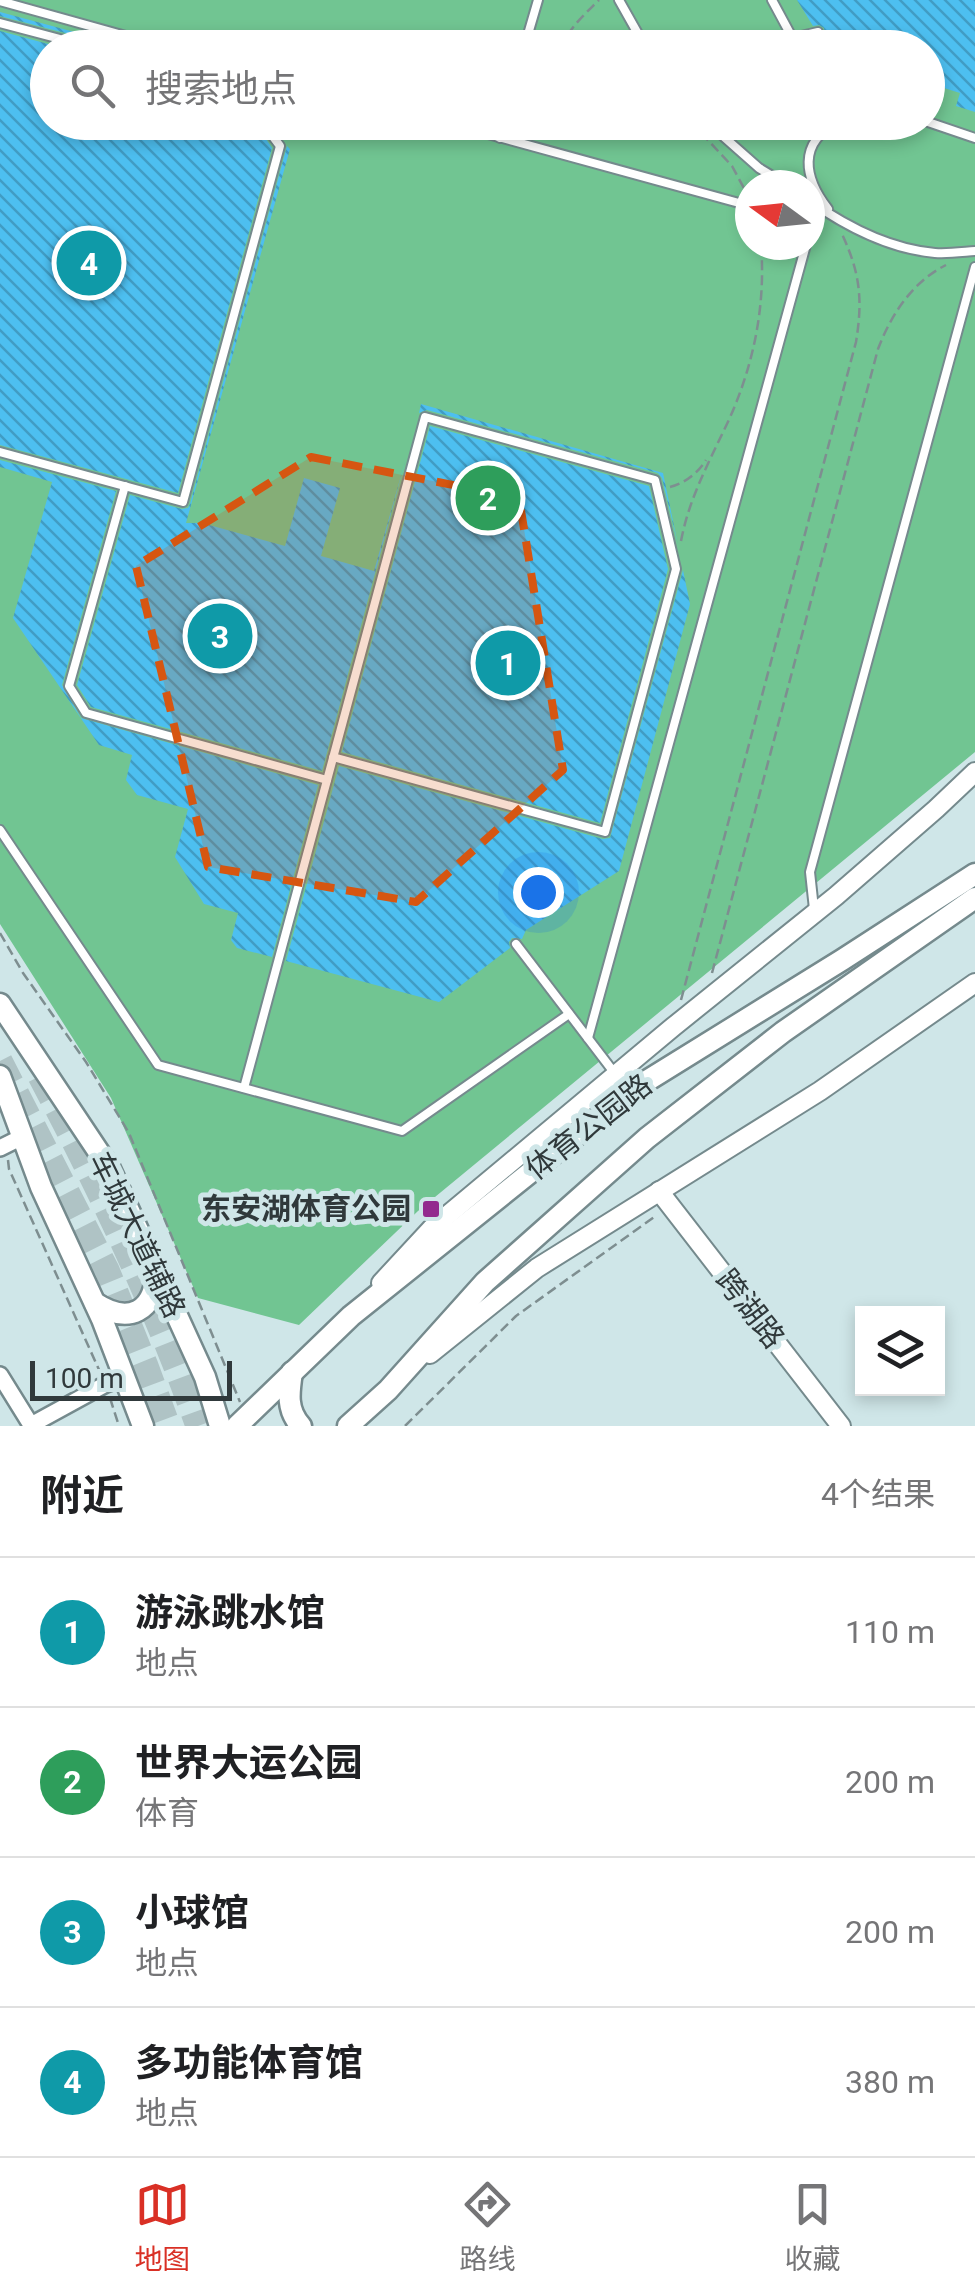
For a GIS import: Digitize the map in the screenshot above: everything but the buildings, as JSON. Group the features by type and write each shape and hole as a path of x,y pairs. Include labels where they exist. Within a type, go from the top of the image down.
{"main road":[{"name":"体育公园路","path":"241,1421 350,1316 637,1087 975,874"},
{"name":"体育公园路","path":"347,1425 388,1390 485,1282 647,1138 784,1032 975,898"},
{"name":"车城大道辅路","path":"0,1004 110,1169 205,1377 220,1426"},
{"path":"0,1076 10,1143 40,1187 95,1303 115,1380 143,1426"},
{"path":"95,1303 117,1313 140,1310 156,1292 156,1270"},
{"path":"292,1372 288,1393 291,1414 301,1426"}],"street":[{"path":"350,1316 431,1229 814,914 975,772"},
{"path":"388,1390 538,1268 664,1198 975,983"},
{"name":"跨湖路","path":"664,1198 842,1426"},
{"path":"0,1375 30,1426 115,1380"}],"lane":[{"path":"529,30 538,0"},
{"path":"619,0 636,30"},
{"path":"772,0 789,30"},
{"path":"0,2 103,30"},
{"path":"0,22 30,30"},
{"path":"945,128 975,138"},
{"path":"0,452 183,502 280,146 276,140"},
{"path":"508,140 735,200"},
{"path":"727,140 762,170"},
{"path":"808,170 810,149 816,140"},
{"path":"825,205 836,219"},
{"path":"825,211 863,234 897,245 935,253 975,251"},
{"path":"588,1038 802,260"},
{"path":"814,914 810,872 975,266"},
{"path":"244,1088 333,757 425,417 655,480 676,569 605,832 333,757"},
{"path":"125,486 69,686 86,713 327,780"},
{"path":"0,830 158,1065 402,1131 569,1014"},
{"path":"516,944 616,1075"}],"path":[{"path":"573,30 599,0"},
{"path":"708,140 735,170"},
{"path":"673,1028 856,342 861,312 859,277 836,219"},
{"path":"666,488 700,470 726,426 756,338 762,304 761,260"},
{"path":"704,1004 878,349 899,306 938,269 950,263"},
{"path":"680,552 691,499 712,450"},
{"path":"0,933 23,973 86,1062 128,1134 241,1421"},
{"path":"10,1143 9,1169 115,1380 119,1426"},
{"path":"405,1426 516,1316 664,1198"}],"highlighted area":[{"path":"311,457 519,498 563,770 416,902 208,867 136,566"}],"green space":[{"path":"0,0 975,0 975,752 418,1211 299,1325 198,1298 111,1098 0,924"}],"tunnel":[{"path":"0,1061 107,1270 168,1426"},
{"path":"40,1076 125,1248 198,1426"}],"place":[{"name":"多功能体育馆","path":"89,263"},
{"name":"世界大运公园","path":"488,498"},
{"name":"小球馆","path":"220,636"},
{"name":"游泳跳水馆","path":"508,663"},
{"name":"东安湖体育公园","path":"431,1209"}]}
